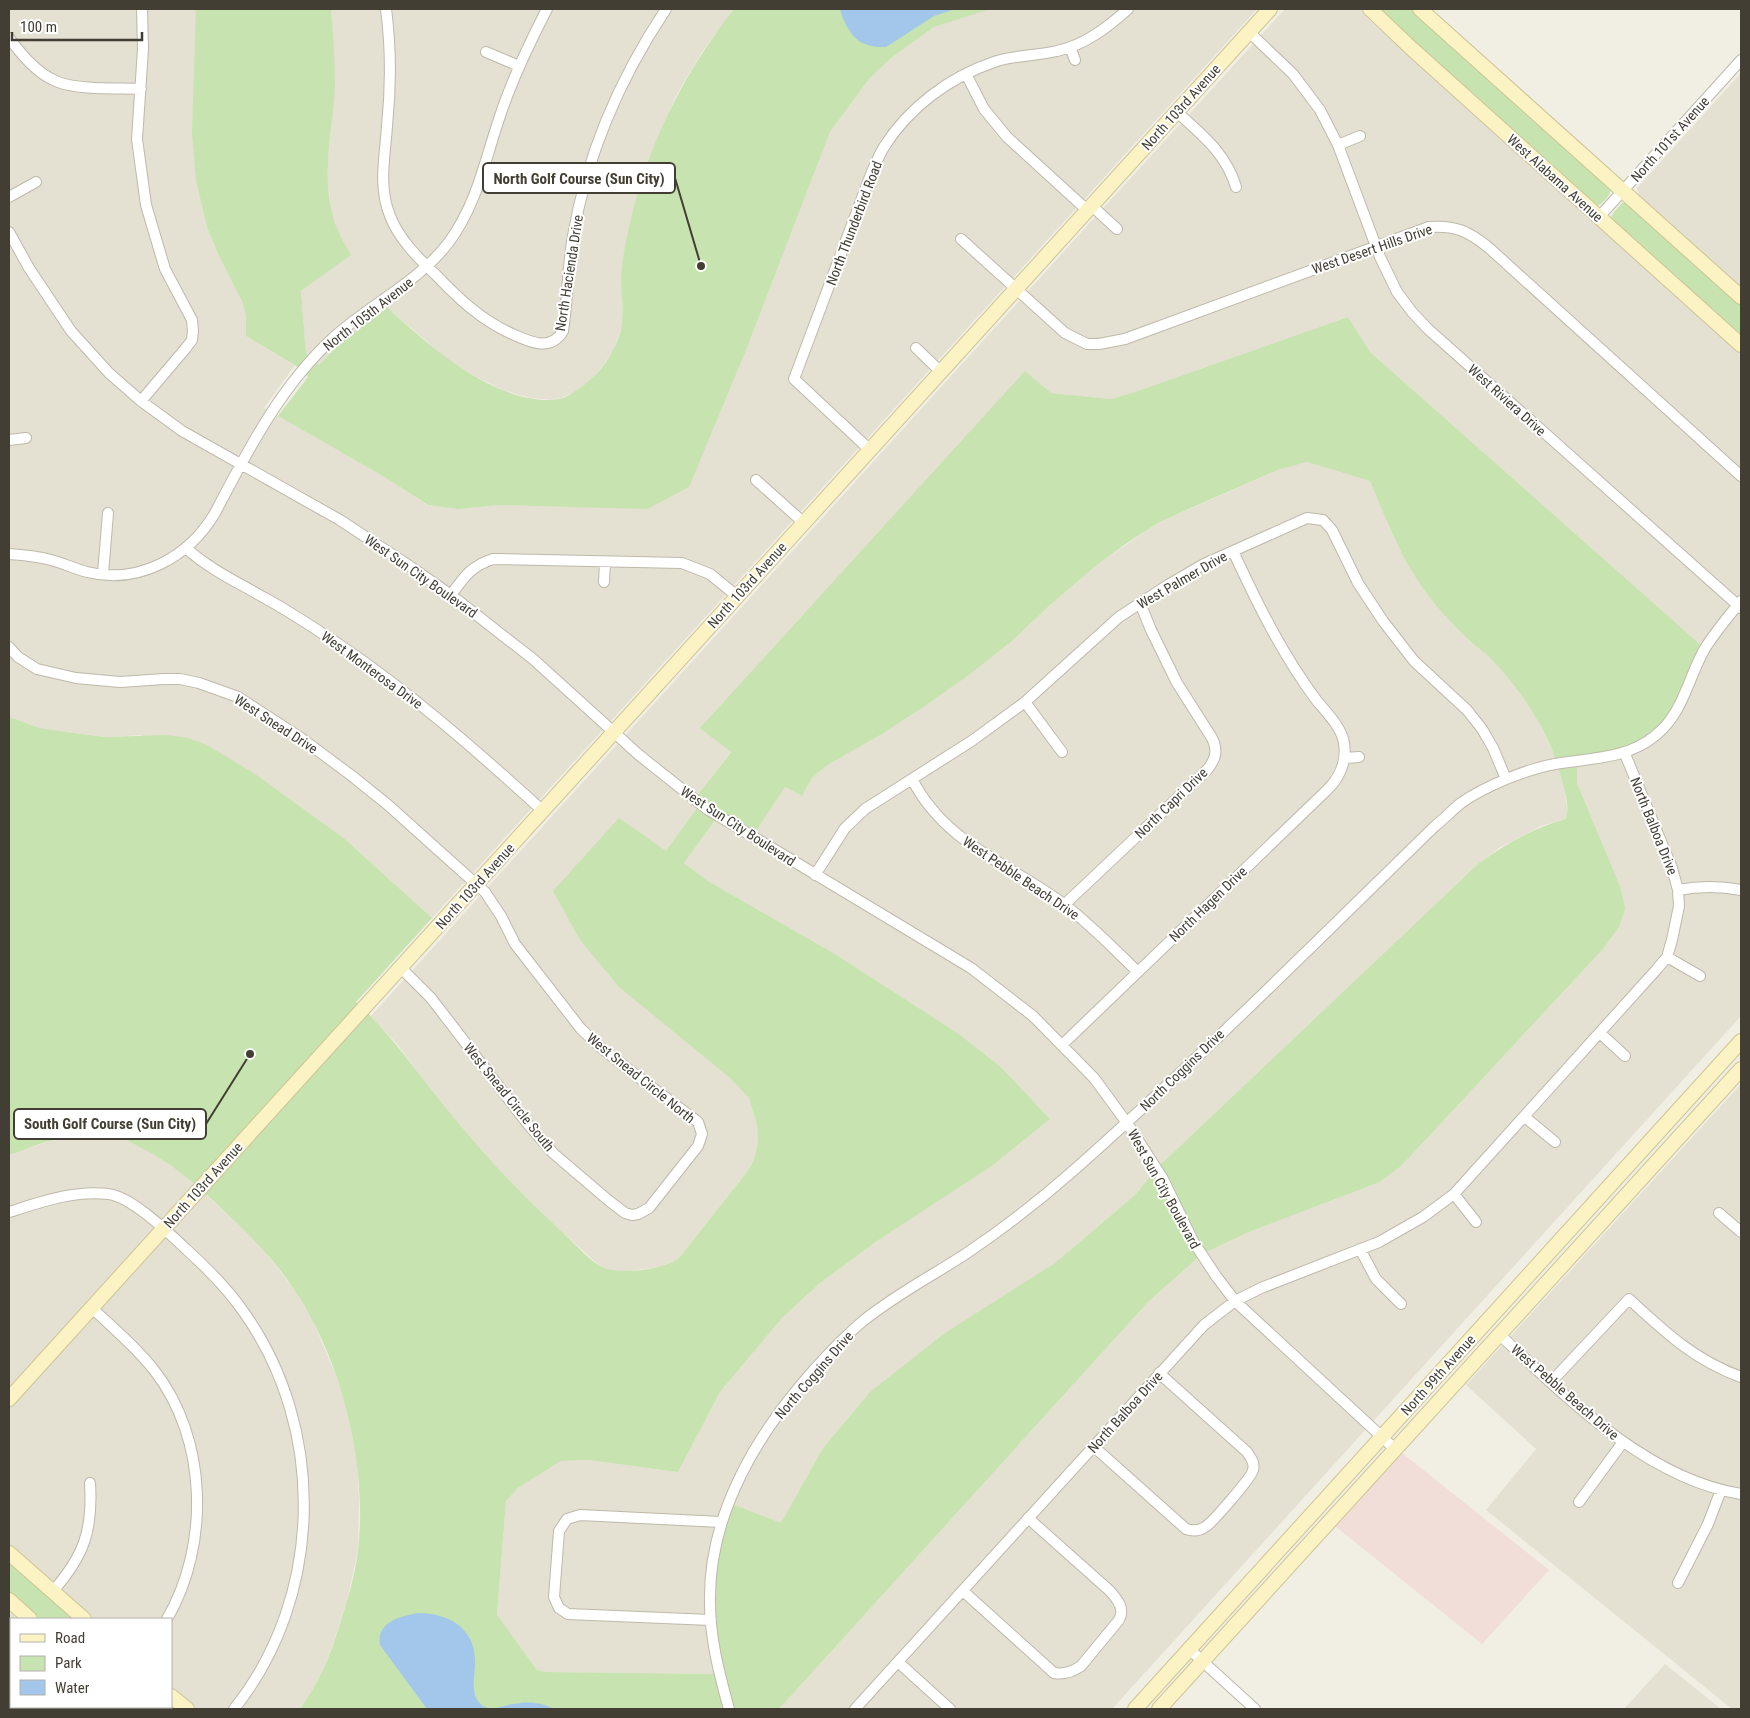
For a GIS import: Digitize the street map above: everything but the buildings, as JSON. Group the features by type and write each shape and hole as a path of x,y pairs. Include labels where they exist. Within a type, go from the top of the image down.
{"street":[{"path":"141,401 192,340 193,331 192,320 165,269 146,205 137,138 143,49 142,9"},
{"path":"386,9 389,42 389,89 388,125 382,189 390,217 398,232 427,267"},
{"name":"North 105th Avenue","path":"9,554 51,560 88,572 103,574 140,572 168,560 186,548 208,525 275,405 300,373 323,348 364,313 427,267 450,241 471,205 479,186 500,116 519,66 547,9"},
{"name":"North Hacienda Drive","path":"427,267 461,301 481,318 494,325 529,341 543,344 559,338 564,325 573,236 589,166 601,132 626,76 666,9"},
{"name":"North Thunderbird Road","path":"870,450 794,379 871,174 884,147 920,104 940,89 966,74 994,62 1059,51 1070,47 1097,33 1128,9"},
{"name":"North 103rd Avenue","path":"9,1399 1270,9"},
{"name":"West Alabama Avenue","path":"1370,9 1741,345"},
{"path":"1420,9 1741,298"},
{"name":"West Riviera Drive","path":"1249,32 1293,74 1312,98 1328,123 1375,246 1397,292 1412,312 1428,329 1740,605"},
{"path":"9,38 25,59 42,74 59,82 82,86 141,89"},
{"path":"1070,47 1075,60"},
{"path":"486,52 519,66"},
{"name":"North 101st Avenue","path":"1599,218 1739,67"},
{"path":"966,74 984,109 1007,137 1117,229"},
{"path":"1177,112 1227,163 1236,188"},
{"path":"1338,145 1360,136"},
{"path":"9,197 36,182"},
{"name":"West Desert Hills Drive","path":"962,239 1065,333 1087,344 1099,344 1125,339 1429,227 1451,227 1461,230 1474,236 1741,476"},
{"name":"West Sun City Boulevard","path":"9,232 29,268 71,331 97,360 141,401 182,431 340,520 380,546 451,595 532,659 661,774 707,809 971,968 1033,1016 1094,1078 1127,1123 1162,1179 1193,1242 1235,1301 1396,1449"},
{"path":"916,348 941,372"},
{"path":"9,440 26,438"},
{"path":"756,480 804,523"},
{"path":"103,574 108,513"},
{"name":"West Palmer Drive","path":"814,875 845,828 865,809 973,740 1025,702 1119,617 1204,564 1307,518 1323,520 1332,530 1358,582 1383,621 1414,661 1467,710 1482,729 1494,748 1506,779"},
{"name":"West Monterosa Drive","path":"186,548 210,567 309,624 387,678 460,736 543,811"},
{"path":"1233,551 1279,644 1298,675 1342,735 1345,758 1360,757"},
{"path":"451,595 469,571 479,564 493,559 682,563 697,567 710,574 738,596"},
{"path":"604,582 605,562"},
{"name":"North Capri Drive","path":"1064,905 1207,770 1213,762 1216,753 1216,746 1212,738 1176,683 1140,603"},
{"name":"North Coggins Drive","path":"728,1709 714,1646 710,1597 711,1574 721,1522 739,1480 772,1423 802,1383 861,1322 1028,1210 1127,1123 1460,804 1506,779 1554,764 1625,754 1657,735 1676,713 1705,650 1717,630 1740,605"},
{"name":"West Snead Drive","path":"9,648 18,657 37,669 59,675 100,682 180,679 199,683 238,697 301,738 352,776 388,805 477,884"},
{"path":"1025,702 1062,752"},
{"name":"North Balboa Drive","path":"855,1709 1204,1325 1235,1301 1261,1288 1396,1233 1454,1194 1600,1034 1667,957 1679,906 1678,890 1672,868 1625,754"},
{"name":"North Hagen Drive","path":"1062,1045 1334,784 1345,758"},
{"name":"West Pebble Beach Drive","path":"912,779 921,796 953,832 980,852 1064,905 1097,932 1138,972"},
{"name":"West Snead Circle North","path":"477,884 495,904 515,944 582,1029 599,1046 698,1122 702,1134 701,1141 674,1177"},
{"path":"1678,890 1724,886 1741,890"},
{"path":"1667,957 1700,976"},
{"name":"West Snead Circle South","path":"401,968 431,998 538,1137 552,1152 613,1204 625,1213 632,1215 644,1212 674,1177"},
{"path":"1600,1034 1625,1056"},
{"name":"North 99th Avenue","path":"1135,1709 1741,1041"},
{"path":"1727,1056 1741,1069"},
{"name":"North 99th Avenue","path":"1159,1709 1741,1069"},
{"path":"1525,1117 1555,1142"},
{"path":"9,1212 73,1194 110,1194 128,1201 206,1267 225,1287 256,1330 271,1358 282,1383 295,1422 304,1492 304,1525 290,1603 265,1662 249,1689 234,1709"},
{"path":"1454,1194 1476,1222"},
{"path":"1719,1213 1741,1232"},
{"path":"1360,1249 1376,1279 1401,1304"},
{"path":"1551,1382 1629,1299 1688,1351 1709,1363 1741,1376"},
{"path":"92,1308 133,1346 154,1370 164,1385 185,1431 194,1466 198,1510 190,1564 167,1618"},
{"name":"West Pebble Beach Drive","path":"1500,1336 1590,1416 1623,1442 1690,1479 1721,1490 1741,1494"},
{"path":"1093,1446 1186,1530 1194,1531 1205,1527 1251,1477 1254,1470 1253,1461 1247,1452 1159,1373"},
{"path":"1434,1379 1448,1392"},
{"path":"1579,1502 1623,1442"},
{"path":"52,1591 70,1570 82,1549 90,1520 90,1483"},
{"path":"1678,1583 1708,1524 1721,1490"},
{"path":"711,1620 568,1614 559,1608 554,1597 559,1531 567,1519 580,1516 721,1522"},
{"path":"963,1591 1054,1673 1072,1672 1081,1666 1122,1615 1117,1599 1028,1518"},
{"path":"9,1552 83,1618"},
{"path":"1265,1565 1280,1577"},
{"path":"9,1600 29,1618"},
{"path":"1189,1649 1255,1709"},
{"path":"898,1662 950,1709"},
{"path":"172,1697 186,1709"}],"shaded area":[{"path":"9,9 196,9 208,230 242,301 247,315 246,336 295,365 264,408 381,475 427,505 458,509 501,505 583,507 748,345 830,132 869,79 891,58 934,27 991,9 1257,9 432,918 346,840 141,735 105,737 74,733 40,728 9,717"},
{"path":"331,9 734,9 704,49 676,96 654,147 637,196 625,250 621,274 623,322 613,351 593,378 573,393 555,400 531,398 503,390 447,359 387,307 339,344 319,365 306,353 301,291 351,255 339,235 332,216 328,183 328,161 335,84"},
{"path":"1285,9 1361,9 1369,20 1741,355 1741,1016 1112,1709 779,1709 1148,1302 1202,1254 1249,1232 1380,1182 1400,1167 1602,950 1620,886 1577,783 1577,761 1704,649 1370,352 1348,317 1111,399 1051,393 701,728 731,751 695,799 700,804 666,852 554,891 580,940 729,1077 749,1098 757,1125 758,1144 753,1162 679,1258 672,1264 662,1267 617,1272 601,1267 538,1210 484,1155 436,1097 398,1045 371,1016"},
{"path":"1741,73 1741,288 1639,196 1637,188"},
{"path":"1307,462 1370,481 1394,538 1418,581 1439,608 1469,640 1492,659 1514,683 1534,712 1559,764 1568,811 1566,819 1541,826 1499,848 1479,863 1156,1169 1135,1195 1055,1263 870,1392 823,1448 781,1524 720,1674 544,1672 537,1670 497,1616 506,1501 518,1488 561,1461 588,1460 678,1472 720,1392 782,1318 820,1283 877,1241 992,1166 1050,1119 1002,1068 959,1034 835,954 708,881 684,863 718,816 752,836 785,787 802,796 812,778 826,766 882,734 969,675 1012,641 1098,564 1158,523 1278,470"},
{"path":"1741,1084 1741,1709 1732,1709 1486,1510 1536,1449 1466,1385"},
{"path":"89,1136 122,1138 156,1155 182,1173 258,1243 295,1291 312,1319 345,1403 357,1459 359,1500 358,1549 347,1601 334,1641 310,1696 300,1709 196,1709 172,1689 172,1618 92,1618 9,1546 9,1155 50,1141"},
{"path":"1402,1453 1549,1570 1482,1644 1335,1526"},
{"path":"11,1613 16,1618 10,1618 10,1708 120,1709 9,1709 9,1616"},
{"path":"1665,1664 1721,1709 1624,1709"}],"green space":[{"path":"196,9 331,9 335,86 328,184 334,221 351,255 301,291 306,353 319,365 339,344 387,307 442,354 485,382 508,392 531,398 554,400 570,394 590,380 606,362 614,348 620,333 622,319 621,277 625,247 645,170 654,145 676,98 703,52 734,9 991,9 934,27 891,58 869,79 830,132 748,345 689,487 647,509 501,505 458,509 428,505 381,475 278,416 308,377 295,365 246,336 246,315 242,301 208,230 196,181 192,133"},
{"path":"1375,9 1414,9 1611,189 1606,199 1596,206"},
{"path":"1622,203 1629,203 1741,303 1741,339 1610,219"},
{"path":"1348,317 1370,352 1705,649 1684,697 1646,743 1577,761 1577,783 1620,886 1625,909 1619,927 1602,950 1400,1167 1380,1182 1249,1232 1202,1254 1148,1302 779,1709 300,1709 318,1680 332,1649 355,1569 360,1518 359,1484 348,1416 326,1349 312,1319 295,1291 260,1246 191,1181 150,1153 121,1138 86,1136 58,1139 9,1155 9,717 40,728 105,737 167,735 188,738 207,745 255,774 346,840 432,918 356,1002 388,1036 480,1149 527,1199 593,1261 602,1267 619,1271 642,1270 663,1266 679,1258 747,1172 753,1162 758,1144 757,1125 749,1098 729,1077 619,987 580,940 553,891 619,818 666,851 700,804 694,800 731,752 700,728 1025,371 1051,393 1111,399","holes":["1307,462 1370,481 1398,545 1423,589 1456,627 1488,655 1516,687 1536,717 1558,765 1567,800 1566,819 1521,837 1479,863 1156,1169 1135,1195 1055,1263 945,1333 870,1392 823,1448 781,1523 729,1503 710,1597 719,1674 544,1672 537,1670 497,1615 506,1501 518,1488 561,1461 588,1460 678,1472 720,1392 782,1318 820,1283 877,1241 992,1166 1050,1119 1002,1068 959,1034 835,954 708,881 684,863 718,816 752,837 785,787 802,796 812,778 826,766 882,734 969,675 1012,641 1098,564 1158,523 1278,470"]},
{"path":"9,1558 77,1618 36,1618 9,1595"}],"water":[{"path":"840,9 955,9 934,16 886,47 878,47 870,46 856,39 843,19"},
{"path":"418,1613 449,1619 464,1630 470,1638 475,1659 474,1691 478,1701 483,1706 494,1708 529,1702 554,1709 427,1709 380,1645 382,1631 391,1621"}],"place":[{"name":"North Golf Course (Sun City)","path":"701,266"},
{"name":"South Golf Course (Sun City)","path":"250,1054"}]}
